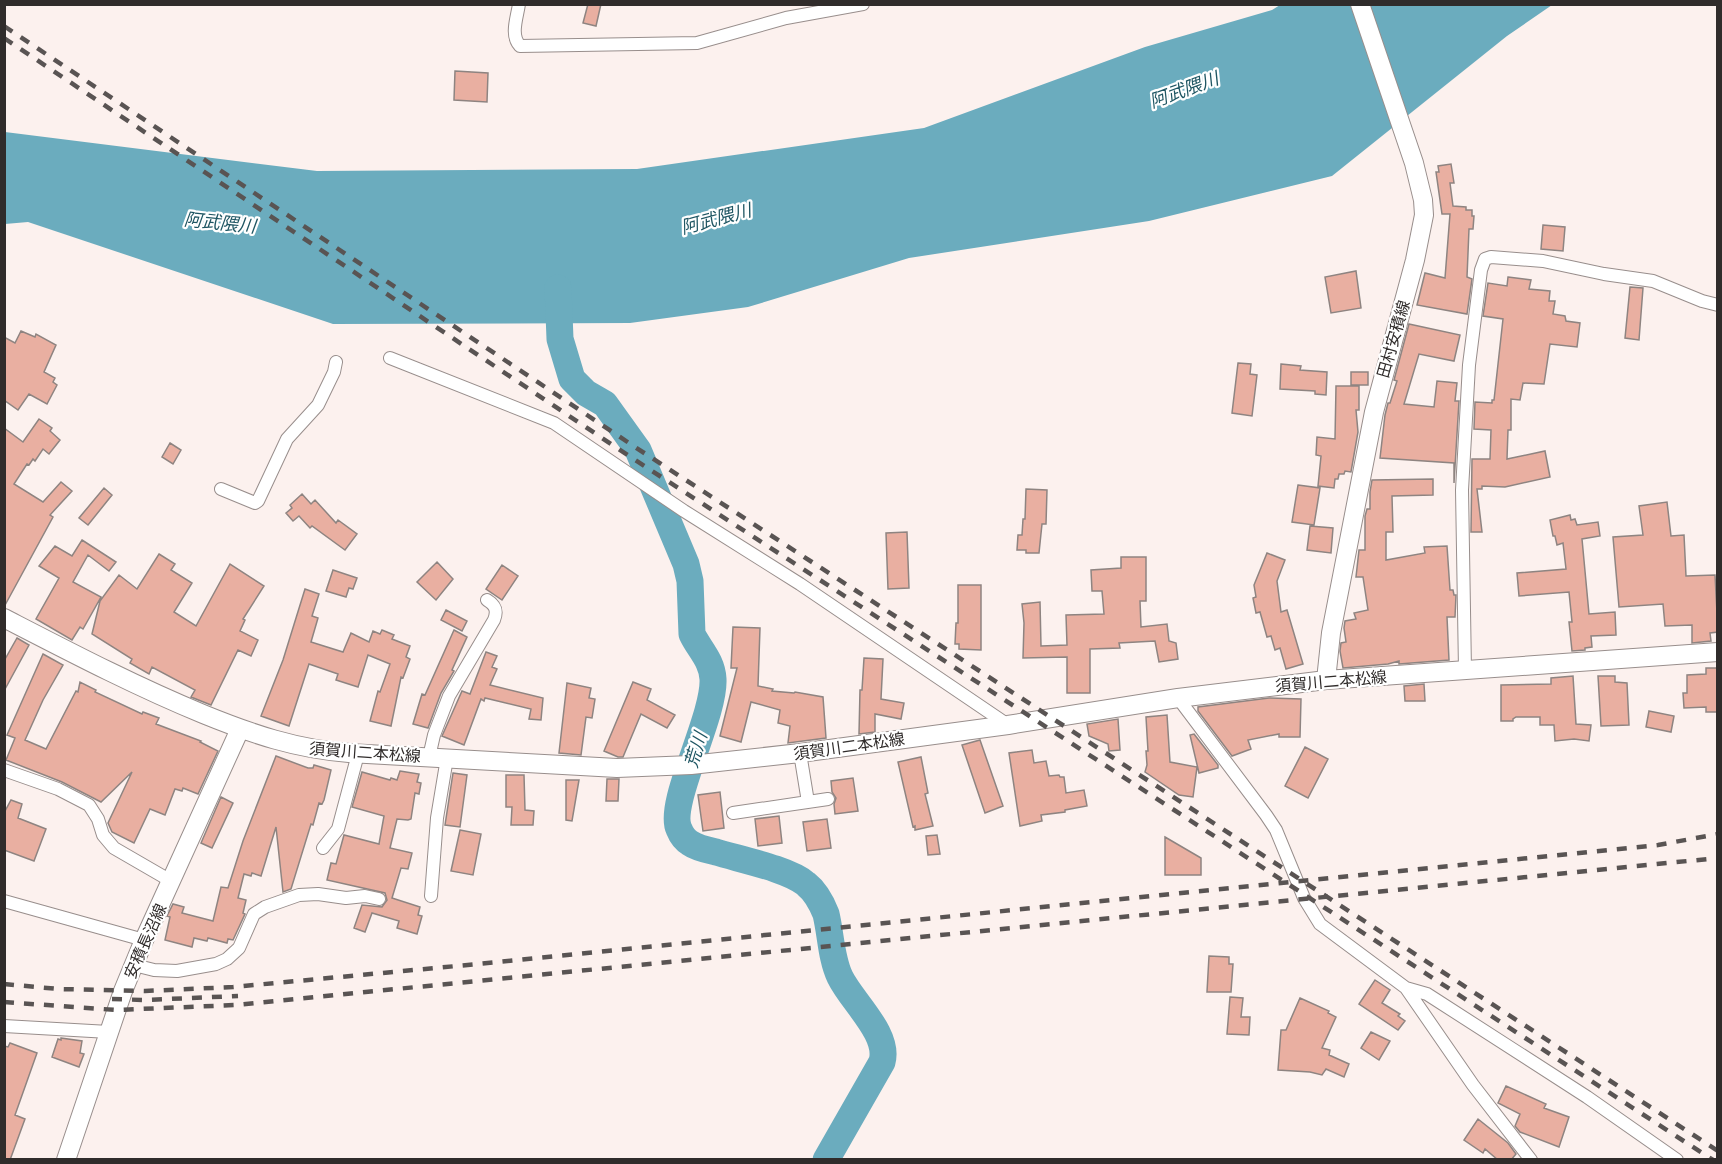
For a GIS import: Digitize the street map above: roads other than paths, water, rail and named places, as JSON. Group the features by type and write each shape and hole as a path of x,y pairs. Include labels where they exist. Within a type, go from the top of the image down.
{"main road":[{"name":"田村安積線","path":"1326,680 1331,633 1374,411 1422,233 1423,200 1406,137 1360,4"},
{"name":"須賀川二本松線","path":"4,618 133,684 240,729 307,749 358,754 617,768 691,765 800,753 1008,725 1178,698 1326,680 1718,652"},
{"name":"安積長沼線","path":"66,1160 108,1032 144,940 240,729"}],"street":[{"path":"519,4 514,33 516,43 520,46 697,43 786,18 862,4"},
{"path":"1465,670 1462,490 1469,365 1481,270 1485,259 1491,257 1544,261 1604,274 1653,281 1702,302 1718,305"},
{"path":"390,358 554,423 684,511 800,584 1008,725"},
{"path":"221,489 255,503 258,501 287,439 318,405 334,372 336,362"},
{"path":"431,896 437,818 438,757 434,735 449,696 494,620 496,609 487,600"},
{"path":"1178,698 1276,830 1300,890 1320,924 1406,988 1473,1085 1532,1160"},
{"path":"800,753 808,802"},
{"path":"323,848 338,830 358,754"},
{"path":"4,770 58,789 89,805 98,819 103,835 114,848 171,881"},
{"path":"733,813 828,799"},
{"path":"134,965 160,971 177,971 227,959 239,948 254,914 265,907 303,894 379,898"},
{"path":"4,901 144,940"},
{"path":"1406,988 1427,994 1587,1097 1677,1160"},
{"path":"4,1026 108,1032"}],"water":[{"name":"阿武隈川","path":"1280,5 1552,5 1507,36 1332,176 1149,221 909,258 748,307 630,323 333,324 28,222 5,224 5,132 317,171 637,169 924,128 1145,47 1272,10"}],"waterway":[{"name":"荒川","path":"558,288 560,339 572,379 586,393 605,404 638,450 686,564 690,581 692,634 708,660 712,672 712,695 680,800 677,817 679,829 686,840 702,849 776,869 809,887 826,914 833,954 840,977 880,1040 883,1051 882,1062 826,1160"}],"railway":[{"path":"4,26 635,447 1718,1151"},
{"path":"4,38 629,456 1713,1160"},
{"path":"4,984 58,989 145,991 233,987 1658,845 1718,834"},
{"path":"4,1002 116,1010 235,1005 1718,858"},
{"path":"112,999 238,996"}]}
